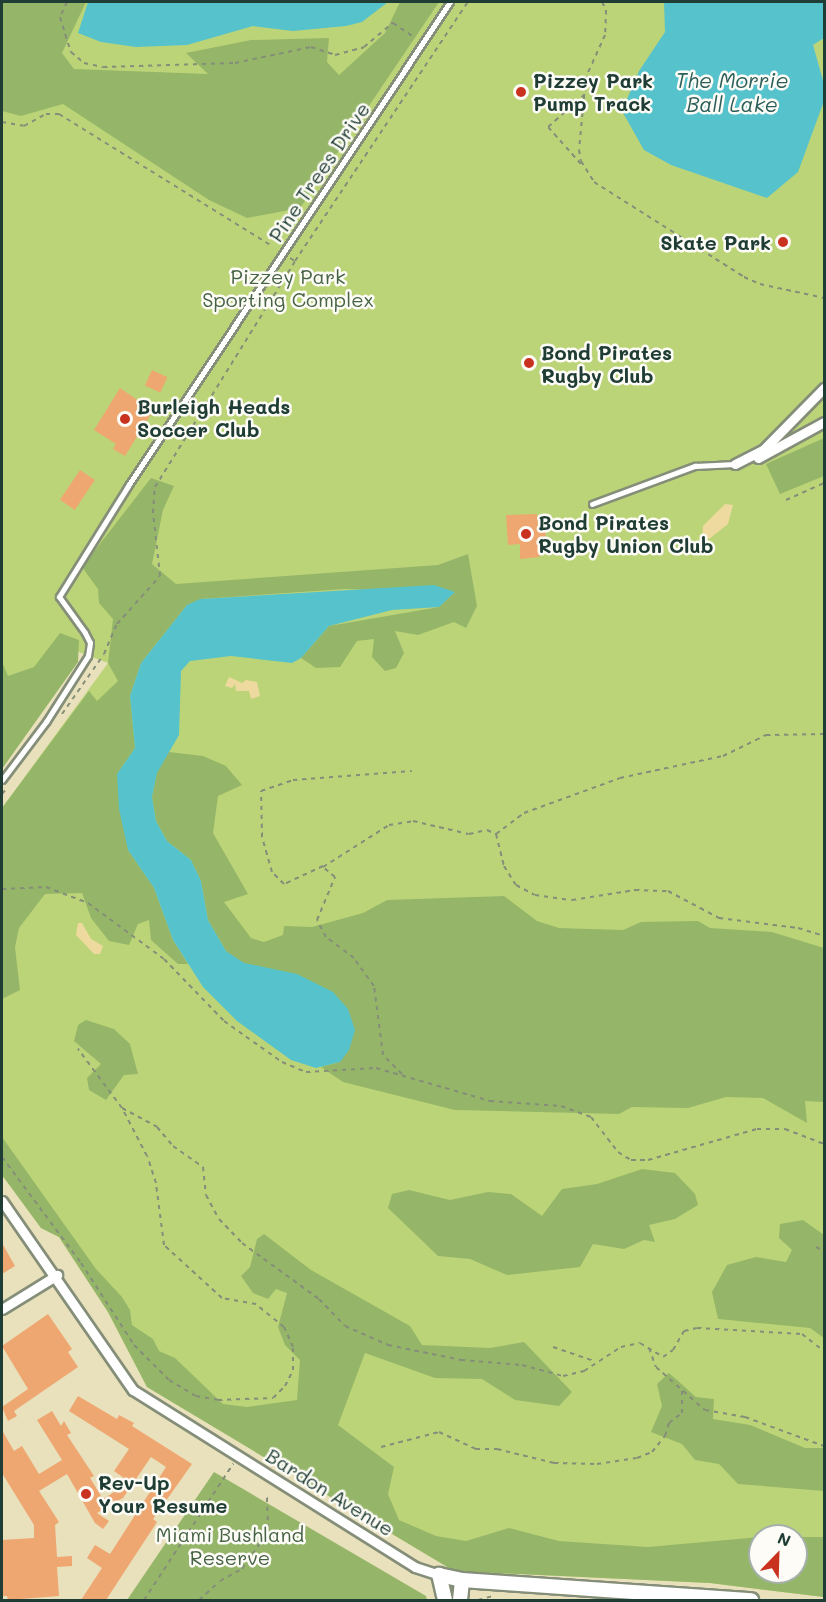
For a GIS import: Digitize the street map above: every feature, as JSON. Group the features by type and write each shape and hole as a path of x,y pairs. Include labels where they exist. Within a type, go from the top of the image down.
{"street":[{"path":"735,464 764,449 825,388"},
{"path":"735,464 778,449 825,422"},
{"name":"Bardon Avenue","path":"2,1201 57,1275 133,1390 415,1567 462,1580 751,1600"},
{"path":"2,1309 57,1275"},
{"path":"439,1575 445,1600"},
{"path":"460,1600 462,1580"}],"lane":[{"name":"Pine Trees Drive","path":"2,780 52,714 88,656 90,643 59,597 134,477 450,2"},
{"path":"592,504 694,466 735,464"}],"path":[{"path":"67,2 60,17 71,52 84,63 104,67 235,63 311,47 335,55 364,47 393,23 422,43"},
{"path":"58,719 104,654 117,624 160,576 153,513 155,487 295,261 468,2"},
{"path":"585,168 579,150 586,77 605,34 606,10 603,2"},
{"path":"585,94 548,127 603,190 744,277 760,284 825,298"},
{"path":"2,122 24,126 46,114 59,114 272,246"},
{"path":"289,257 295,261"},
{"path":"786,500 825,483"},
{"path":"496,834 524,813 620,778 723,756 766,735 825,734"},
{"path":"323,866 284,884 272,872 262,837 261,791 293,780 412,771"},
{"path":"2,794 9,785"},
{"path":"404,1076 383,1055 374,986 354,958 326,937 317,920 335,877 323,867 388,825 413,821 469,834 487,830 496,834"},
{"path":"496,834 504,866 516,885 536,895 572,900 635,890 668,891 719,918 798,928 825,936"},
{"path":"2,889 46,887 88,903 164,959 224,1022 282,1062 306,1072 326,1072 349,1067 376,1068 490,1101 561,1106 591,1117 618,1152 630,1160 648,1160 758,1129 785,1129 825,1144"},
{"path":"2,1157 81,1263 134,1345 169,1380 196,1396 218,1400 273,1398 285,1386 293,1370 293,1347 284,1327 256,1304 222,1298 164,1245 156,1183 123,1108 78,1049"},
{"path":"123,1108 157,1127 172,1146 203,1167 206,1195 219,1219 281,1275 319,1299 345,1326 388,1345 461,1360 522,1365 563,1376 584,1371 594,1361 640,1342 663,1357 673,1350 684,1331 733,1328 802,1334 825,1351"},
{"path":"825,1114 825,1123"},
{"path":"816,1247 825,1251"},
{"path":"552,1347 594,1361"},
{"path":"649,1348 656,1367 705,1410 745,1418 825,1446"},
{"path":"381,1448 439,1432 476,1449 497,1449 554,1463 597,1464 637,1458 652,1452 665,1436 669,1423 682,1413 682,1390"},
{"path":"144,1600 237,1457"},
{"path":"199,1600 220,1581 242,1569 264,1538 268,1529 267,1495"}],"green space":[{"name":"Pizzey Park Sporting Complex","path":"2,2 824,2 824,1597 710,1583 454,1571 147,1387 108,1312 59,1237 41,1228 2,1175 2,808 108,663 68,648 2,687"},
{"path":"2,2 86,2 62,53 74,69 208,74 186,53 251,40 329,38 327,62 339,75 385,33 400,2 439,2 300,208 247,218 209,200 63,104 21,116 2,111"},
{"path":"824,438 824,476 780,494 766,464"},
{"path":"151,478 174,486 163,510 152,564 176,584 438,565 468,554 477,606 466,628 454,622 418,635 395,631 404,653 396,668 385,671 372,657 374,639 357,641 340,667 316,668 301,658 329,626 439,607 455,592 345,589 201,599 187,605 141,663 130,696 135,748 117,774 128,850 154,888 173,940 188,964 178,964 151,940 149,920 138,924 129,945 109,941 91,918 82,893 45,894 19,928 15,947 20,990 2,999 2,808 89,691 97,701 118,681 108,663 113,619 99,603 98,589 82,567"},
{"path":"60,633 79,640 78,662 2,769 2,662 8,676 34,667"},
{"path":"169,752 203,756 226,766 242,785 218,796 213,833 248,894 224,902 251,938 264,942 283,935 284,926 312,927 363,913 387,900 504,896 537,921 559,928 623,930 641,922 698,921 710,928 772,932 824,948 824,1102 805,1101 807,1123 763,1098 726,1097 688,1108 632,1107 619,1114 455,1110 343,1082 321,1067 340,1062 243,963 226,951 208,920 201,881 191,860 167,841 156,821 152,797 157,772"},
{"path":"86,1020 114,1029 130,1044 138,1074 124,1075 106,1100 89,1090 87,1078 101,1064 74,1041 78,1025"},
{"path":"2,1137 96,1269 122,1297 130,1310 132,1325 153,1339 159,1351 175,1358 223,1404 247,1407 297,1400 300,1360 285,1345 278,1327 287,1293 276,1289 268,1299 253,1293 241,1276 250,1267 257,1239 264,1234 311,1270 410,1326 422,1345 490,1348 524,1342 572,1392 559,1406 515,1400 482,1379 435,1378 365,1353 338,1425 394,1467 388,1494 399,1520 436,1536 466,1541 509,1528 559,1541 648,1547 748,1538 748,1584 808,1584 808,1537 824,1537 824,1597 710,1583 454,1571 147,1387 108,1312 59,1237 41,1228 2,1175"},
{"path":"642,1169 675,1173 695,1194 698,1205 675,1219 649,1225 655,1242 644,1240 624,1249 593,1244 580,1267 507,1275 470,1259 438,1256 388,1208 392,1194 409,1190 450,1200 488,1192 511,1194 542,1216 562,1189 597,1184"},
{"path":"803,1220 824,1235 824,1338 810,1328 718,1319 712,1292 727,1265 756,1257 786,1262 792,1250 779,1238 780,1224"},
{"path":"669,1373 696,1397 714,1399 713,1419 750,1425 805,1448 824,1448 824,1491 738,1484 719,1464 695,1460 682,1444 651,1432 662,1406 657,1384"},
{"name":"Miami Bushland Reserve","path":"214,1472 426,1596 427,1600 127,1600"}],"sand":[{"path":"725,504 733,505 728,524 709,539 702,538 703,526"},
{"path":"229,677 242,683 246,680 257,682 260,696 251,699 249,691 236,691 235,684 232,688 225,686"},
{"path":"78,923 82,923 91,939 103,946 100,954 94,954 76,935"}],"water":[{"path":"88,2 388,2 362,22 346,26 293,31 253,26 187,45 136,47 101,42 78,33"},
{"name":"The Morrie Ball Lake","path":"664,2 824,2 824,38 813,45 824,84 824,101 798,172 767,198 671,165 644,150 622,111 639,71 665,32"},
{"path":"434,585 455,592 439,607 392,610 329,626 301,658 292,663 231,656 190,661 181,671 179,735 157,773 152,797 156,821 167,841 191,860 201,881 208,920 226,951 244,963 297,974 333,992 348,1009 355,1030 349,1050 340,1062 316,1068 291,1060 237,1021 203,987 173,940 154,888 128,850 119,809 117,774 135,748 130,696 141,663 187,605 200,599"}],"building":[{"path":"152,370 167,377 160,393 145,385"},
{"path":"120,388 153,411 125,456 113,449 116,444 94,430"},
{"path":"80,470 95,480 75,510 60,500"},
{"name":"Bond Pirates Rugby Union Club","path":"537,514 538,525 545,525 546,542 539,543 540,557 520,559 520,544 508,545 506,515"},
{"path":"2,1243 15,1266 2,1274"},
{"path":"48,1314 72,1349 68,1352 78,1367 14,1411 17,1416 8,1421 2,1407 28,1389 2,1346"},
{"path":"78,1396 117,1419 119,1415 134,1423 132,1426 192,1464 153,1519 157,1522 106,1600 81,1600 102,1568 87,1558 95,1545 110,1554 166,1467 151,1457 123,1498 97,1513 109,1521 103,1529 95,1523 67,1474 39,1491 59,1522 55,1525 57,1557 72,1556 72,1566 57,1567 59,1596 8,1600 7,1596 3,1596 2,1540 34,1538 34,1525 2,1473 2,1430 14,1451 22,1446 39,1474 62,1460 37,1420 52,1411 61,1426 64,1421 71,1433 67,1435 94,1476 90,1478 103,1499 116,1491 124,1478 114,1471 129,1449 69,1411"}],"place":[{"name":"Pizzey Park Pump Track","path":"521,92"},
{"name":"Skate Park","path":"783,242"},
{"name":"Bond Pirates Rugby Club","path":"529,363"},
{"name":"Burleigh Heads Soccer Club","path":"125,419"},
{"name":"Bond Pirates Rugby Union Club","path":"526,534"},
{"name":"Rev-Up Your Resume","path":"86,1494"}]}
